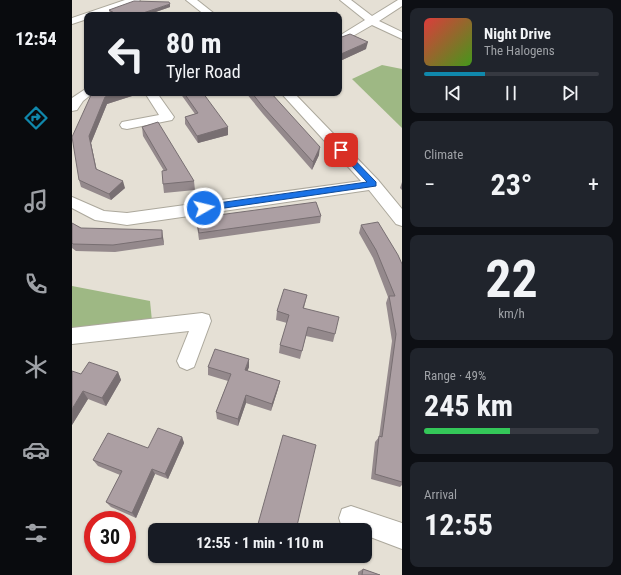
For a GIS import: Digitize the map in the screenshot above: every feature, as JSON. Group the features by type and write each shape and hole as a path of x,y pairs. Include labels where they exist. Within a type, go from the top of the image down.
{"street":[{"path":"97,12 135,0"},
{"path":"191,0 207,12"},
{"path":"345,0 372,21 402,36"},
{"path":"342,39 402,2"},
{"path":"72,21 84,16"},
{"path":"72,107 78,98 84,94"},
{"path":"127,125 167,117 153,96"},
{"path":"290,96 373,184 402,220"},
{"path":"72,202 101,216 127,219 373,184"},
{"path":"72,336 202,321 187,361"},
{"path":"351,518 402,536"}],"green space":[{"path":"382,65 402,69 402,128 352,79"},
{"path":"72,286 150,301 152,321 72,328"}],"building":[{"path":"134,1 169,2 170,4 146,12 113,12 109,10"},
{"path":"350,34 368,42 342,54 342,37"},
{"path":"91,96 108,96 105,97 89,136 96,169 123,181 109,194 79,180 72,137"},
{"path":"186,96 205,96 228,127 197,136 185,117 198,113"},
{"path":"254,96 274,96 320,147 313,162"},
{"path":"158,122 194,181 163,184 162,171 167,170 142,127"},
{"path":"316,202 321,216 199,233 196,218"},
{"path":"378,222 402,264 402,482 375,474 379,436 382,437 396,334 389,296 395,296 376,250 361,225"},
{"path":"72,223 81,228 162,230 162,238 113,245 73,244"},
{"path":"284,289 307,295 303,308 339,317 335,334 308,327 302,351 280,345 289,315 277,311"},
{"path":"215,349 249,359 245,370 280,381 272,404 246,395 238,419 216,412 231,374 208,367"},
{"path":"89,362 118,372 102,398 83,391 72,409 72,371 81,374"},
{"path":"158,428 182,437 165,474 152,469 133,511 127,511 106,502 122,471 93,460 108,433 148,448"},
{"path":"283,435 316,445 298,523 258,523"},
{"path":"363,569 380,575 362,575"}],"route":[{"path":"204,208 373,184 341,150"}]}
